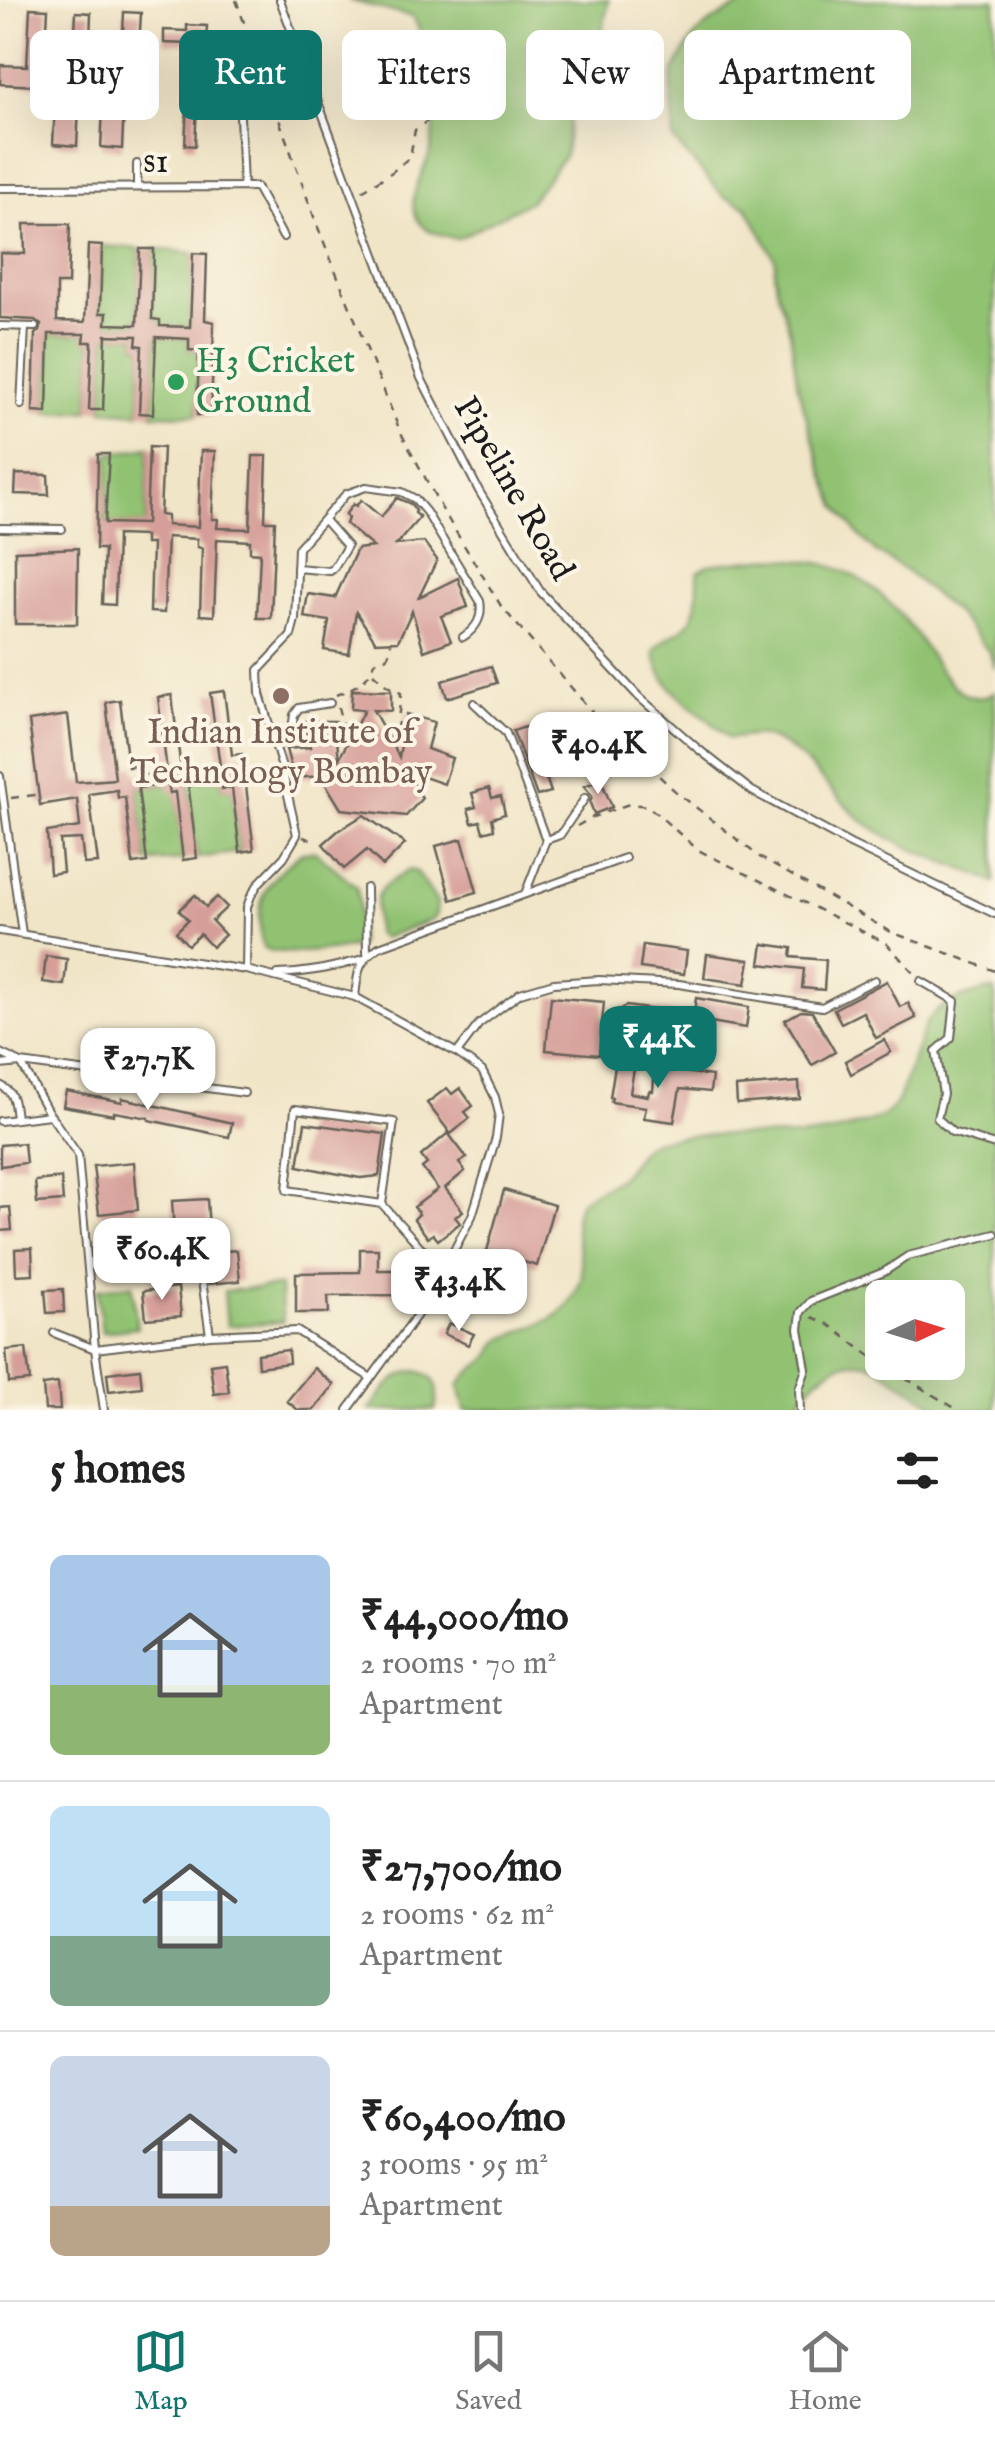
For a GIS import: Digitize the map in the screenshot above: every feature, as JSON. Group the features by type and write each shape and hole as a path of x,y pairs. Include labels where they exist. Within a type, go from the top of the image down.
{"lane":[{"name":"Pipeline Road","path":"280,0 421,378 479,491 540,591 639,697 752,791 850,844 995,914"},
{"path":"240,120 243,187 256,187 283,237"},
{"path":"137,164 138,187"},
{"name":"s1","path":"0,188 243,187"},
{"path":"0,326 35,327"},
{"path":"21,405 25,327"},
{"path":"246,970 247,908 251,896 258,883 284,858 297,835 260,694 259,670 291,636 298,548 346,494 366,487 402,492 426,512 480,601 482,612 475,629 464,636"},
{"path":"297,568 330,571 347,546 323,520"},
{"path":"0,528 62,529"},
{"path":"276,744 292,736 294,715 299,708 330,703"},
{"path":"474,703 506,734 546,840 524,895"},
{"path":"0,776 22,934"},
{"path":"546,840 560,836 585,798"},
{"path":"355,997 358,966 379,947 625,858"},
{"path":"366,888 366,956"},
{"path":"0,930 246,970 355,997 482,1070 496,1097 499,1114 496,1138 472,1216 427,1301 348,1410"},
{"path":"266,975 309,973 366,956"},
{"path":"457,1053 479,1024 520,992 554,983 599,980 679,984 822,1007 875,980"},
{"path":"921,981 955,1001 950,1038 936,1050 943,1094 937,1118 952,1132 995,1146"},
{"path":"0,1053 21,1063 78,1155 104,1410"},
{"path":"0,1065 21,1063 244,1093"},
{"path":"0,1085 10,1090 14,1098 16,1119"},
{"path":"382,1204 394,1122 296,1110 287,1190 382,1204 443,1272"},
{"path":"0,1120 50,1115"},
{"path":"800,1410 799,1389 806,1369 799,1329 801,1312 811,1302 884,1272 908,1256 995,1234"},
{"path":"202,1281 210,1335"},
{"path":"54,1333 95,1350 210,1335 297,1331 371,1378"}],"path":[{"path":"236,0 317,225 400,431 501,606 594,714 675,791 761,858 890,932 995,971"},
{"path":"352,197 410,157 415,130 429,120"},
{"path":"344,733 335,695 352,688 372,672 374,662 386,659 391,643"},
{"path":"372,672 402,693 397,730"},
{"path":"2,799 34,795"},
{"path":"576,826 629,804 648,806 698,850 886,943 921,981"},
{"path":"297,835 316,841"},
{"path":"801,1312 828,1324 958,1410"}],"green space":[{"path":"348,0 609,0 602,30 526,30 526,120 569,120 565,155 530,201 457,239 421,224 415,215 414,196 431,149 434,120 506,120 506,30 420,30 413,17"},
{"path":"752,0 995,0 995,669 990,653 958,615 906,571 876,552 837,506 798,388 790,331 776,287 776,261 747,207 723,196 673,139 672,82 684,54 684,120 911,120 911,30 703,30"},
{"path":"102,246 140,249 137,325 106,324 107,314 100,313"},
{"path":"154,249 193,253 190,327 160,326 159,320 152,319"},
{"path":"49,334 85,334 85,342 92,342 89,410 47,413"},
{"path":"106,335 137,336 136,345 142,346 139,413 103,410"},
{"name":"H3 Cricket Ground","path":"156,337 189,339 189,350 199,351 197,415 153,414"},
{"path":"149,447 146,525 105,523 109,454"},
{"path":"770,558 821,564 855,576 897,611 957,689 981,697 995,692 995,882 873,828 796,754 766,737 728,738 665,679 654,651 691,619 698,572 708,565"},
{"path":"221,778 222,789 232,788 240,852 197,858 188,782"},
{"path":"175,784 183,860 147,862 138,788"},
{"path":"302,852 316,852 357,887 359,945 295,952 270,950 262,945 262,900 277,875"},
{"path":"409,870 417,872 437,902 436,914 432,920 382,938 376,931 379,893"},
{"path":"995,990 995,1410 943,1410 897,1380 965,1380 965,1280 865,1280 865,1363 848,1363 826,1372 791,1410 465,1410 459,1386 498,1343 552,1318 570,1302 582,1274 575,1225 577,1207 621,1176 646,1145 696,1136 813,1135 878,1118 898,1100 926,1023 938,1010"},
{"path":"132,1285 137,1328 102,1332 97,1289"},
{"path":"280,1286 283,1322 227,1326 224,1291"},
{"path":"416,1371 436,1384 435,1410 369,1410 395,1380"}],"building":[{"path":"30,8 48,9 47,30 30,30 30,86 0,84 0,65 27,66"},
{"path":"76,12 91,13 90,30 75,30"},
{"path":"124,12 141,13 140,30 123,30"},
{"path":"187,25 207,26 207,30 187,30"},
{"path":"164,30 179,31 179,44 164,43"},
{"path":"54,120 78,120 77,146 53,144"},
{"path":"102,120 123,120 122,149 101,147"},
{"path":"186,120 196,120 195,146 185,145"},
{"path":"24,224 70,224 68,284 57,284 57,321 85,322 88,245 102,246 100,313 107,313 106,324 137,325 140,249 154,249 152,319 160,320 160,326 190,327 193,253 207,254 205,320 214,322 211,416 197,415 199,351 189,350 189,339 156,337 153,414 139,413 142,346 136,345 137,336 106,335 103,410 89,410 92,342 84,342 85,334 49,334 47,413 33,412 35,334 41,325 35,320 0,318 0,253 25,254"},
{"path":"149,447 163,448 160,515 167,516 167,525 198,527 201,451 215,451 212,519 218,519 217,528 250,529 253,456 267,456 265,521 275,521 271,618 257,618 260,553 250,552 250,541 217,539 214,616 200,615 202,548 197,547 197,539 167,537 164,613 150,612 152,544 145,544 145,536 117,535 115,605 102,604 104,549 96,549 98,454 109,454 105,523 146,524"},
{"path":"16,474 48,475 49,495 15,494"},
{"path":"397,498 411,504 420,517 396,545 424,542 437,560 419,597 458,578 468,607 441,616 451,641 424,651 412,611 398,641 376,642 356,612 349,654 324,650 329,621 304,617 308,594 335,598 357,549 373,547 346,524 345,515 361,500 381,517"},
{"path":"78,548 77,624 15,624 15,551"},
{"path":"491,666 497,683 447,698 442,681"},
{"path":"352,690 391,691 391,711 373,710 399,757 406,714 434,722 427,749 452,758 444,784 407,771 422,798 406,816 341,809 321,776 294,778 286,749 310,747 304,721 335,721 339,759 364,710 351,709"},
{"path":"224,691 232,755 242,754 254,850 240,852 232,788 222,789 221,778 188,782 197,858 183,860 175,792 170,793 168,784 138,788 147,862 133,864 125,797 118,798 117,790 89,794 98,863 84,864 81,839 60,840 63,872 50,874 47,832 80,827 77,799 40,805 29,721 68,715 76,782 115,779 106,702 120,700 128,767 135,766 137,776 167,772 158,697 172,695 180,762 185,761 186,770 220,766 210,693"},
{"path":"528,726 551,792 537,796 513,731"},
{"path":"601,780 612,807 594,814 592,796 584,786"},
{"path":"489,788 492,798 501,796 505,814 492,818 494,829 483,832 480,821 472,823 468,809 476,807 472,793"},
{"path":"364,815 405,844 383,866 367,850 344,869 323,844"},
{"path":"462,839 477,892 451,900 436,846"},
{"path":"195,895 206,907 217,897 227,907 212,921 225,935 212,947 200,934 188,945 176,932 188,920 179,910"},
{"path":"763,944 792,948 791,957 826,960 824,990 802,988 804,969 760,964"},
{"path":"643,945 687,951 684,974 640,968"},
{"path":"707,954 750,960 746,984 704,978"},
{"path":"46,956 67,959 64,985 43,982"},
{"path":"887,981 900,1007 908,1003 916,1018 876,1038 863,1012 841,1023 834,1009"},
{"path":"551,997 604,1002 599,1055 546,1050"},
{"path":"696,998 749,1007 746,1028 693,1019"},
{"path":"626,1006 670,1012 679,1020 676,1043 668,1051 620,1045 603,1021"},
{"path":"801,1011 812,1012 835,1052 812,1065 785,1020"},
{"path":"884,1040 891,1052 851,1074 845,1061"},
{"path":"615,1066 634,1069 630,1093 648,1096 653,1091 655,1068 712,1076 710,1092 680,1089 674,1122 644,1118 646,1107 611,1102"},
{"path":"799,1082 800,1099 737,1104 736,1087"},
{"path":"447,1088 452,1094 460,1088 473,1106 465,1112 470,1118 451,1134 427,1103"},
{"path":"66,1091 122,1102 122,1098 232,1123 229,1137 149,1118 63,1106"},
{"path":"305,1123 385,1134 379,1176 360,1178 298,1166"},
{"path":"448,1133 467,1158 459,1163 465,1171 445,1188 463,1211 455,1217 460,1223 438,1240 433,1234 428,1238 414,1219 419,1214 414,1207 438,1189 422,1168 427,1164 421,1156"},
{"path":"24,1143 26,1163 0,1166 0,1145"},
{"path":"134,1162 138,1210 99,1214 93,1166"},
{"path":"61,1178 63,1201 37,1203 35,1181"},
{"path":"504,1190 554,1205 537,1266 487,1251"},
{"path":"207,1199 209,1229 174,1232 172,1201"},
{"path":"10,1207 12,1230 0,1231 0,1208"},
{"path":"150,1235 152,1261 126,1263 124,1237"},
{"path":"32,1248 33,1274 16,1275 15,1249"},
{"path":"360,1249 378,1249 378,1270 396,1270 397,1295 328,1296 329,1313 296,1313 296,1273 360,1272"},
{"path":"237,1250 240,1281 209,1284 202,1253"},
{"path":"178,1287 181,1316 146,1319 143,1291"},
{"path":"63,1289 64,1312 47,1313 45,1290"},
{"path":"449,1323 474,1334 468,1345 444,1334"},
{"path":"26,1348 30,1381 9,1383 6,1350"},
{"path":"288,1350 289,1363 258,1367 257,1354"},
{"path":"225,1362 229,1392 214,1394 210,1364"},
{"path":"314,1368 334,1385 314,1410 298,1410 287,1401"},
{"path":"140,1369 142,1387 109,1391 107,1373"},
{"path":"58,1383 60,1410 45,1410 43,1385"}],"place":[{"name":"H3 Cricket Ground","path":"176,382"},
{"name":"Indian Institute of Technology Bombay","path":"281,696"}]}
